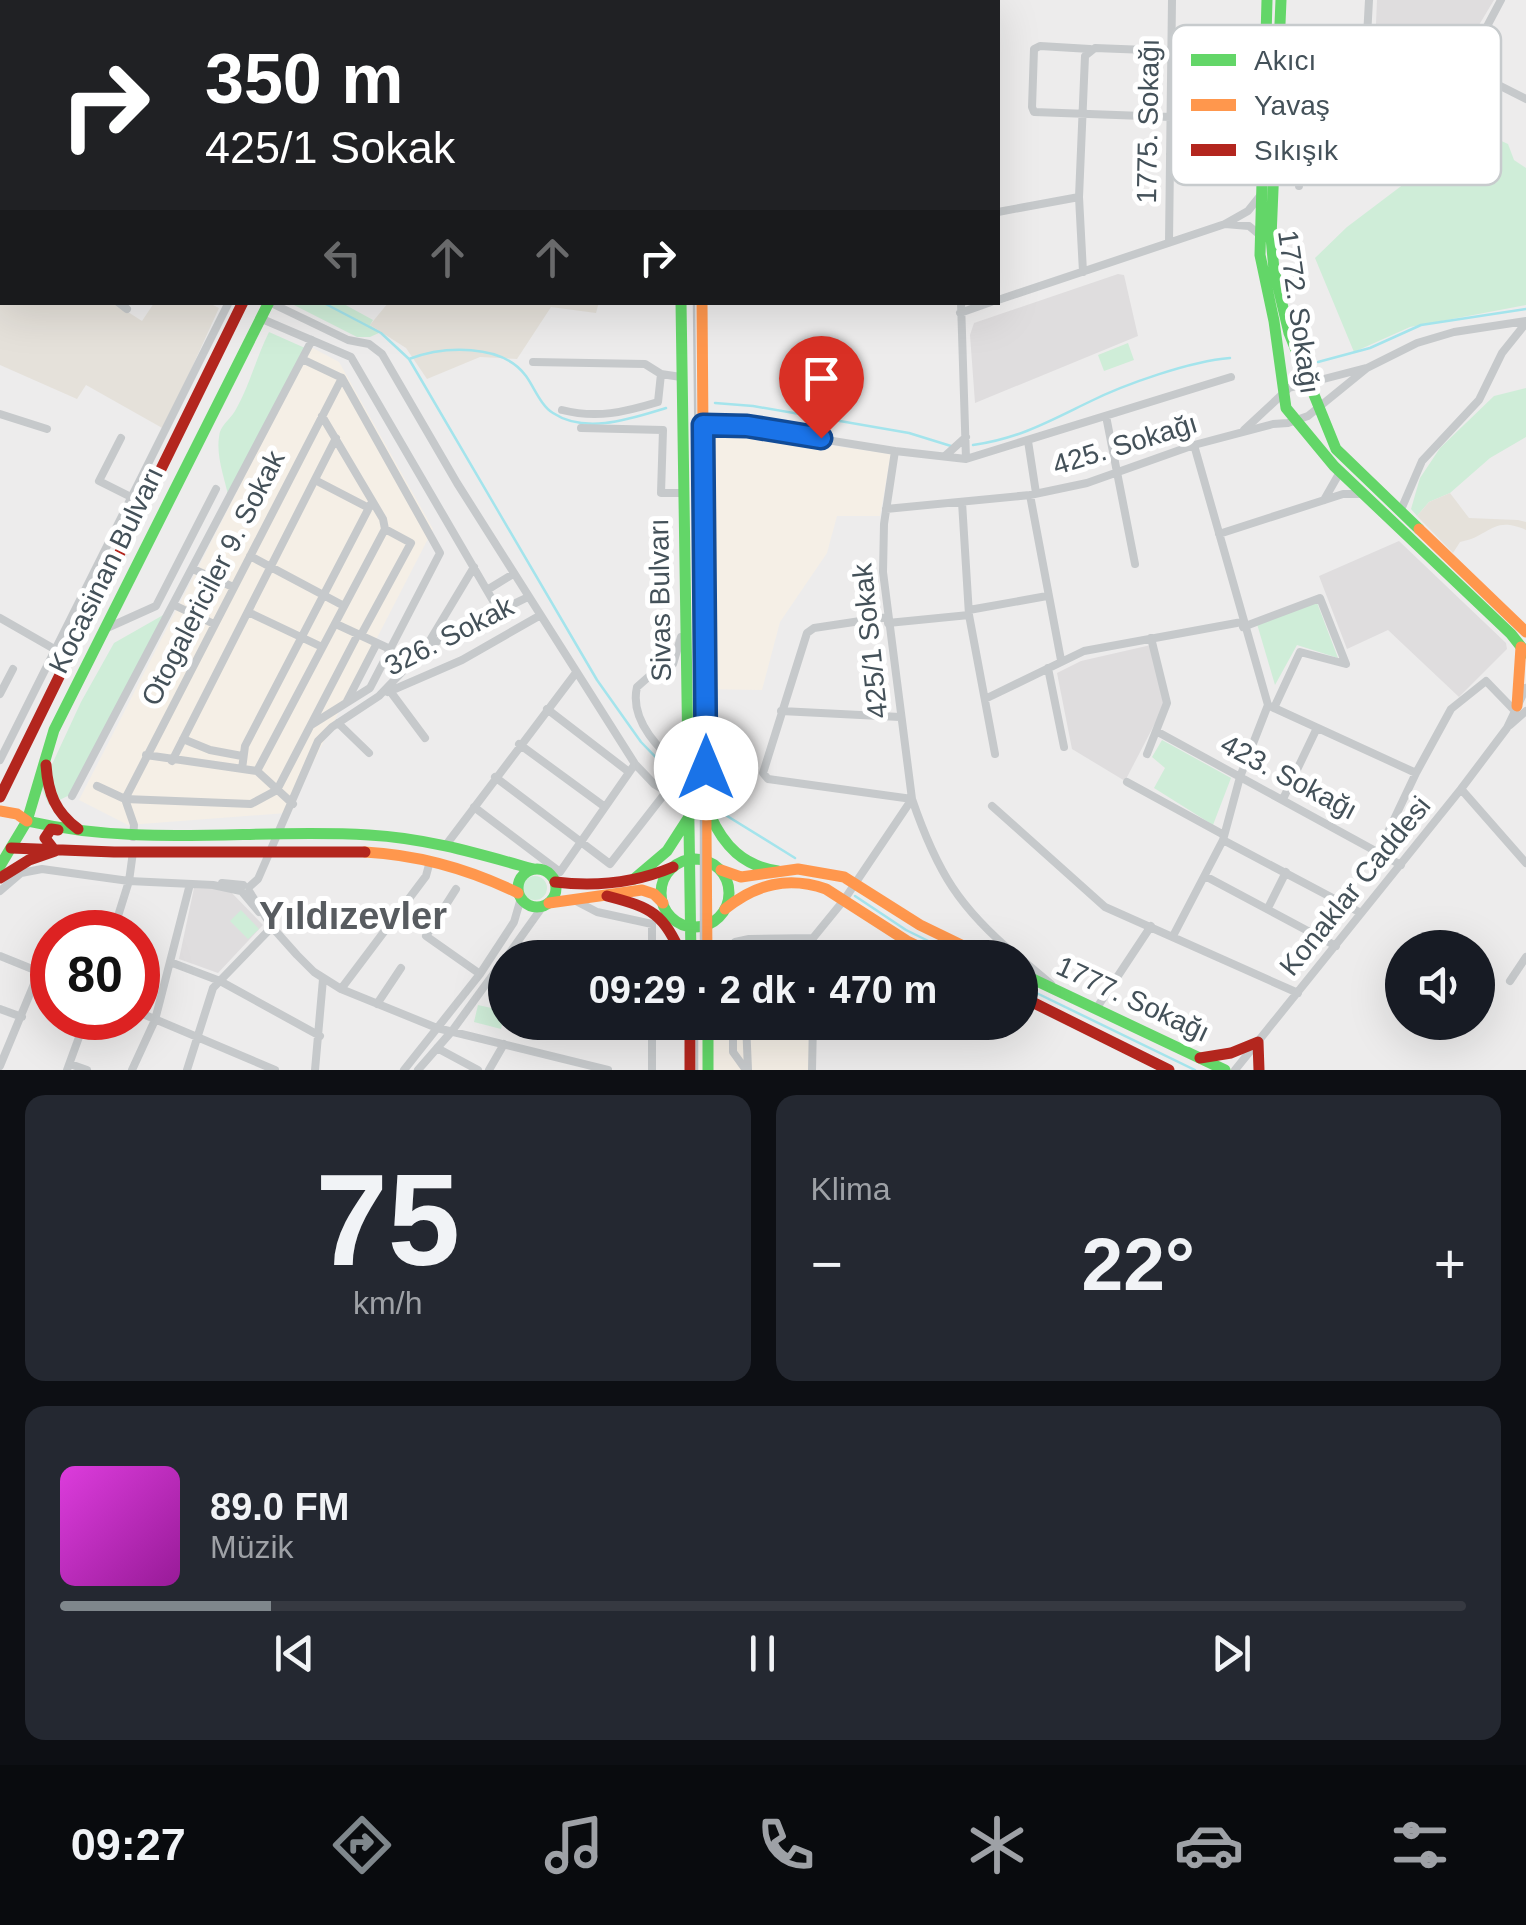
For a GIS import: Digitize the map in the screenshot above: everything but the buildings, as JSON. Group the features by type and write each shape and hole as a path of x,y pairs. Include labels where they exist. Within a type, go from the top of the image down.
{"main road":[{"name":"1772. Sokağı","path":"1266,25 1267,0"},
{"name":"1772. Sokağı","path":"1280,25 1281,0"},
{"name":"1772. Sokağı","path":"1261,185 1260,255 1274,321 1282,395 1295,420 1340,472 1523,650"},
{"name":"1772. Sokağı","path":"1273,185 1274,270 1289,333 1336,449 1526,632"},
{"name":"Kocasinan Bulvarı","path":"0,797 237,305"},
{"path":"237,305 261,319"},
{"name":"Kocasinan Bulvarı","path":"0,866 6,847 28,821 54,730 268,305"},
{"name":"Sivas Bulvarı","path":"682,305 690,940"},
{"name":"Sivas Bulvarı","path":"702,305 708,940"},
{"path":"1521,713 1523,650"},
{"path":"45,757 49,798 61,817 81,832"},
{"path":"16,764 13,784 19,792 38,778"},
{"path":"707,806 718,834 734,854 757,867 778,872"},
{"path":"0,811 67,830 133,837 368,835 446,846 590,884 634,879 688,860 706,860 740,877 816,870 853,882 951,940"},
{"path":"634,879 667,851 687,820"},
{"path":"56,851 48,844 48,833 67,830"},
{"path":"6,847 56,851 384,854 464,868 496,879 531,906 642,890 654,894 674,919 690,926 707,924 753,889 782,881 819,886 908,940"},
{"path":"0,878 29,860 56,851"},
{"path":"663,903 663,882 673,868"},
{"path":"520,896 519,880 533,869"},
{"path":"715,940 730,892 721,870"},
{"path":"546,904 556,892 556,876"},
{"path":"607,896 631,900 654,913 674,940"},
{"name":"1777. Sokağı","path":"1038,981 1226,1070"},
{"name":"1777. Sokağı","path":"1038,1005 1169,1070"},
{"path":"690,1040 690,1070"},
{"path":"708,1040 708,1070"},
{"path":"1200,1058 1258,1042 1259,1070"}],"street":[{"path":"1368,25 1369,0"},
{"path":"1488,25 1501,0"},
{"path":"1171,51 1040,46 1033,52 1033,111 1171,118"},
{"path":"1083,272 1079,197 1084,56 1090,49"},
{"path":"1501,85 1524,98 1526,87"},
{"name":"1775. Sokağı","path":"1169,242 1171,118"},
{"path":"1000,300 1225,224 1248,211 1261,194"},
{"path":"1000,212 1079,197"},
{"path":"1225,224 1249,226 1260,236"},
{"path":"122,305 127,308"},
{"path":"0,760 132,498 237,305"},
{"path":"276,305 372,346 384,357 632,768"},
{"path":"960,305 966,459"},
{"path":"960,313 985,305"},
{"path":"261,319 351,357 500,610"},
{"path":"1400,512 1422,461 1479,400 1502,353 1526,322"},
{"name":"425. Sokağı","path":"1241,433 1290,388 1368,368 1435,337 1526,322"},
{"path":"72,796 312,340"},
{"path":"347,356 354,341"},
{"path":"302,359 342,378 440,552 370,688 311,725"},
{"path":"534,362 645,364 661,374 682,378"},
{"name":"425. Sokağı","path":"886,510 1033,494 1087,483 1194,445 1295,420 1318,408 1368,368"},
{"path":"562,410 610,415 658,402 661,374"},
{"path":"703,425 747,426 966,459 1231,377"},
{"name":"Otogalericiler 9. Sokak","path":"125,799 342,378"},
{"path":"0,414 47,428"},
{"path":"257,771 385,530 385,522 370,505 322,416"},
{"path":"1106,416 1136,564"},
{"path":"581,428 663,430 661,493 683,494"},
{"path":"945,456 966,437"},
{"path":"121,438 99,480 132,498"},
{"path":"172,760 336,438"},
{"path":"1028,442 1047,596 1061,660"},
{"path":"1194,445 1242,624 1271,707 1416,773"},
{"name":"425/1 Sokak","path":"895,451 882,553 912,799 934,856 963,905 998,940"},
{"path":"1324,500 1340,472"},
{"path":"314,480 370,505"},
{"path":"104,629 156,606 216,489"},
{"path":"1219,534 1324,500 1362,494"},
{"path":"962,502 969,612 995,754"},
{"path":"242,769 242,756 370,505"},
{"path":"97,786 125,799 251,804 277,790 411,543 385,530"},
{"path":"250,556 344,606"},
{"path":"193,568 233,587"},
{"path":"0,891 13,878 35,869 245,889 258,879 318,741 379,696 426,647 474,568"},
{"path":"487,590 513,574"},
{"path":"426,647 528,596"},
{"path":"745,940 814,938 912,799 766,777 763,769 809,630 969,612 1047,596"},
{"path":"228,598 322,647"},
{"path":"985,699 1084,651 1242,624 1320,598 1346,664 1300,652 1240,777 1223,837 1173,936"},
{"path":"174,605 214,624"},
{"name":"326. Sokak","path":"379,696 462,660 540,616"},
{"path":"0,618 56,650"},
{"path":"336,624 390,649"},
{"path":"685,625 673,664 654,672 637,687 635,701 656,744 687,772"},
{"path":"1146,754 1167,704 1152,638"},
{"path":"346,703 378,643"},
{"path":"1048,668 1064,747"},
{"path":"0,694 7,672"},
{"path":"446,846 575,674"},
{"path":"1379,851 1451,710 1486,681 1521,713"},
{"name":"Konaklar Caddesi","path":"1235,1070 1521,713 1526,688"},
{"path":"390,691 425,738"},
{"path":"548,709 687,804"},
{"path":"781,711 900,717"},
{"path":"338,723 369,753"},
{"path":"1282,799 1316,730"},
{"name":"423. Sokağı","path":"1156,731 1401,864"},
{"path":"183,739 210,750 242,756"},
{"path":"519,744 605,807"},
{"path":"146,755 257,771 293,804"},
{"path":"474,807 556,876 632,768"},
{"path":"496,777 612,864 666,792"},
{"path":"1128,782 1362,912"},
{"path":"1461,789 1524,856"},
{"path":"125,799 134,826 133,837"},
{"path":"992,806 1105,907 1298,993"},
{"path":"120,910 130,881 132,852"},
{"path":"341,989 426,876 430,862"},
{"path":"1268,908 1286,872"},
{"path":"1204,876 1336,946"},
{"path":"160,1003 190,884"},
{"path":"456,888 426,936 480,974"},
{"path":"245,889 272,927 323,979 341,989 437,1028 602,1069"},
{"path":"404,1070 480,974 514,922 520,896"},
{"path":"572,900 596,912 652,924 652,940"},
{"path":"519,940 546,904"},
{"path":"1096,1008 1150,926"},
{"path":"187,1070 213,988 272,927"},
{"path":"0,956 30,968"},
{"path":"1510,981 1526,957"},
{"path":"170,962 220,981 320,1036"},
{"path":"377,1004 401,968"},
{"name":"425/1 Sokak","path":"1038,974 1058,991"},
{"path":"315,1070 323,979"},
{"path":"418,1070 488,981"},
{"path":"1,1068 30,996"},
{"path":"0,1009 22,1017"},
{"path":"160,1022 275,1070"},
{"path":"78,1040 68,1067 87,1070"},
{"path":"132,1070 146,1040"},
{"path":"652,1040 652,1070"},
{"path":"733,1040 733,1052 747,1070"},
{"path":"746,1040 747,1070"},
{"path":"812,1070 813,1040"},
{"path":"490,1070 504,1044"},
{"path":"437,1048 478,1070"}],"shaded area":[{"path":"1377,0 1494,0 1479,25 1376,25"},
{"path":"1124,275 1138,336 975,403 970,335 974,323"},
{"path":"311,347 339,362 433,529 287,813 128,825 79,800"},
{"path":"693,434 771,437 891,454 880,516 837,516 827,553 780,622 762,690 695,689"},
{"path":"1399,541 1506,643 1507,649 1459,697 1388,630 1347,649 1319,576"},
{"path":"1151,645 1164,706 1125,781 1072,749 1057,673 1081,661"},
{"path":"194,888 228,889 263,925 218,973 179,959"},
{"path":"698,1040 813,1040 813,1070 699,1070"}],"green space":[{"path":"1501,141 1508,144 1514,160 1526,168 1526,305 1410,327 1354,352 1315,258 1347,227 1403,185 1501,185"},
{"path":"294,305 346,305 373,320 370,325 381,332 357,337"},
{"path":"269,332 305,348 229,499 220,460 220,433 240,401"},
{"path":"1128,343 1134,360 1104,371 1098,355"},
{"path":"1526,388 1526,437 1490,458 1450,493 1429,502 1417,516 1411,509 1420,478 1440,448 1494,396"},
{"path":"1316,600 1338,658 1297,645 1275,685 1257,624"},
{"path":"165,614 76,792 49,805 41,788 114,643"},
{"path":"1162,740 1231,778 1213,825 1154,788 1165,768 1152,757"},
{"path":"535,876 547,888 535,900 523,888"},
{"path":"241,910 259,929 248,939 230,921"},
{"path":"478,1005 488,1007 488,1026 474,1022"}],"sand":[{"path":"0,305 117,305 142,321 153,305 219,308 164,429 86,385 77,399 0,365"},
{"path":"386,305 598,305 596,313 551,307 517,359 480,357 427,379 406,348 370,325"},
{"path":"1450,493 1469,518 1518,520 1526,522 1526,530 1498,526 1460,542 1453,553 1417,516 1429,502"}],"waterway":[{"path":"328,305 381,333 409,359 597,680 641,742 674,776"},
{"path":"1318,362 1370,348 1421,325 1526,309"},
{"path":"409,359 455,350 502,358 526,376 549,410 580,423 610,422 666,408"},
{"path":"973,445 1019,434 1158,374 1230,358"},
{"path":"715,403 909,433 951,446"},
{"path":"719,811 795,858"},
{"path":"855,896 926,940"},
{"path":"1038,994 1195,1070"}],"tram line":[{"path":"694,305 701,940"},
{"path":"697,1040 697,1070"}],"traffic: fast":[{"path":"1266,25 1267,0"},
{"path":"1280,25 1281,0"},
{"path":"1262,185 1260,255 1286,408 1334,466 1511,634 1526,653"},
{"path":"1273,185 1274,270 1289,333 1336,449 1419,529"},
{"path":"0,866 27,821 54,730 267,305"},
{"path":"681,305 691,940"},
{"path":"710,815 736,853 778,871"},
{"path":"634,879 667,851 687,820"},
{"path":"27,821 114,834 325,833 390,837 533,869"},
{"path":"695,859 719,869 729,893 719,917 695,927 671,917 661,893 671,869 695,859"},
{"path":"537,869 551,874 556,888 551,902 537,907 523,902 518,888 523,874 537,869"},
{"path":"1038,982 1225,1070"},
{"path":"708,1040 708,1070"}],"traffic: slow":[{"path":"702,305 707,940"},
{"path":"1419,529 1526,632"},
{"path":"1517,706 1521,647"},
{"path":"0,811 17,814 27,821"},
{"path":"365,852 444,865 518,893"},
{"path":"721,870 741,877 798,869 844,877 951,940"},
{"path":"725,909 761,888 786,883 812,885 826,889 905,940"},
{"path":"549,903 642,890 663,903"}],"traffic: jam":[{"path":"0,797 242,305"},
{"path":"46,765 54,801 78,829"},
{"path":"0,878 29,860 55,851 45,838 51,829 58,830"},
{"path":"11,848 365,852"},
{"path":"555,882 615,882 673,867"},
{"path":"607,896 646,909 662,922 674,940"},
{"path":"1038,1005 1169,1070"},
{"path":"690,1040 690,1070"},
{"path":"1200,1058 1231,1053 1258,1042 1259,1070"}],"district":[{"name":"Yıldızevler","path":"353,916"}],"route":[{"path":"706,768 703,425 747,426 821,438"}]}
